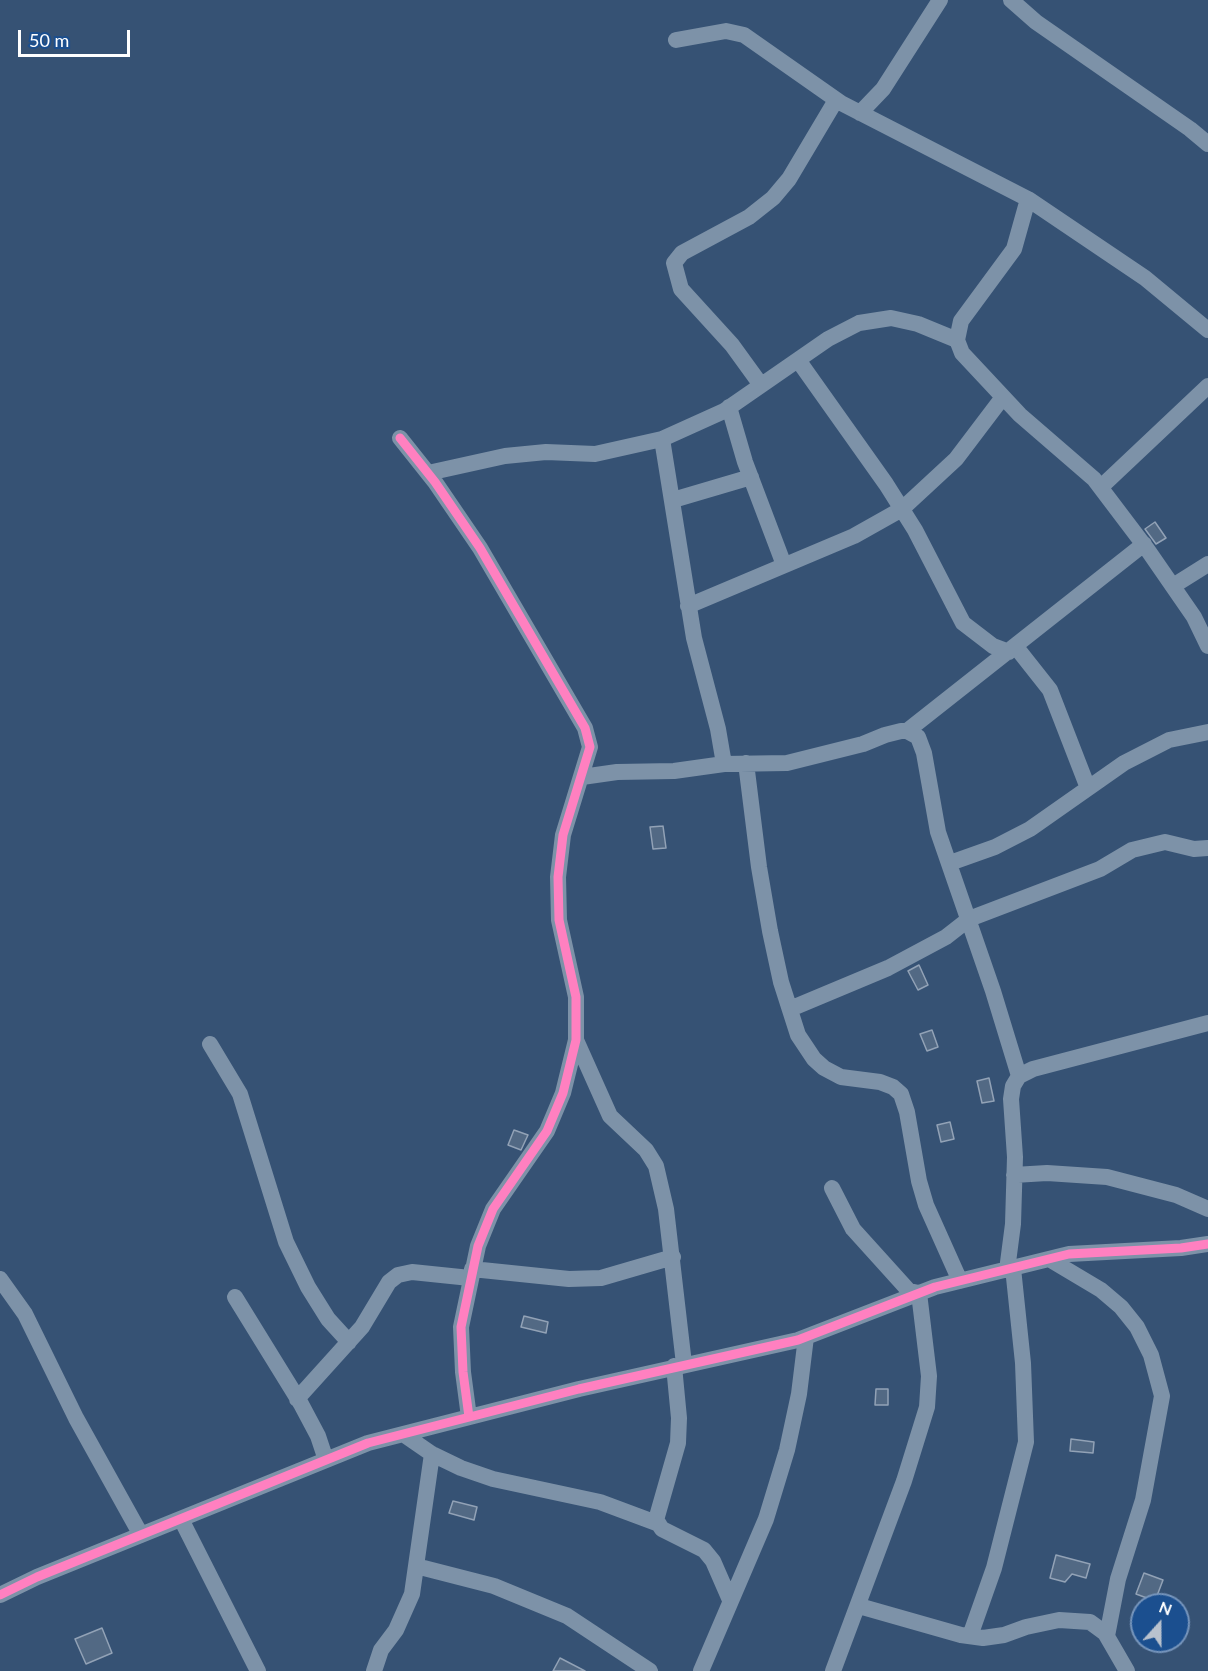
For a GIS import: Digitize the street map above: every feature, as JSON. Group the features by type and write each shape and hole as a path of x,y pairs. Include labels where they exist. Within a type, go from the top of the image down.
{"street":[{"path":"860,112 883,89 940,0"},
{"path":"1011,0 1091,62 1205,137"},
{"path":"676,40 726,31 744,35 836,100 1028,199 1145,278 1208,330"},
{"path":"761,385 732,345 681,289 674,263 682,253 749,217 773,198 789,179 836,100"},
{"path":"1028,199 1014,249 961,321 957,340 962,353 1003,397 1101,487 1144,544 1194,617 1208,646"},
{"path":"428,473 505,456 546,452 595,454 662,439 729,407 828,339 859,323 891,318 918,324 957,340"},
{"path":"798,360 902,509 963,623 993,646 1013,649 1050,690 1088,788"},
{"path":"1101,487 1208,386"},
{"path":"688,606 854,536 902,509 926,490 956,459 1003,397"},
{"path":"729,407 751,477 784,565"},
{"path":"400,438 428,473 480,548 585,728 590,747 563,835 558,877 559,920 576,997 576,1040 562,1093 547,1131 494,1209 478,1246 461,1327 463,1371 469,1417"},
{"path":"662,439 694,638 718,729 724,764"},
{"path":"673,500 751,477"},
{"path":"582,777 617,772 674,771 724,764 787,763 908,731 1144,544"},
{"path":"1173,586 1208,564"},
{"path":"908,731 918,737 924,753 938,832 969,919 1019,1076"},
{"path":"950,863 995,848 1030,829 1124,763 1168,740 1208,732"},
{"path":"746,763 763,889 781,982 798,1035 814,1059 824,1068 842,1077 880,1082 893,1087 901,1094 926,1205 960,1281"},
{"path":"790,1009 888,968 946,937 969,919 1100,869 1132,850 1165,842 1194,849 1208,848"},
{"path":"970,1636 994,1568 1026,1442 1023,1363 1010,1269 1014,1175 1011,1099 1013,1086 1019,1076 1044,1066 1208,1023"},
{"path":"576,1040 610,1116 646,1150 656,1166 666,1209 673,1257 679,1365 679,1418 678,1443 657,1507 656,1520 662,1529 704,1550 713,1561 730,1600"},
{"path":"210,1044 240,1094 286,1242 318,1303 349,1342"},
{"path":"1014,1175 1047,1173 1107,1177 1176,1195 1208,1209"},
{"path":"832,1188 853,1228 909,1291 919,1293"},
{"path":"0,1595 37,1577 368,1443 679,1365 806,1337 919,1293 1069,1254 1181,1248 1208,1244"},
{"path":"297,1399 349,1342 376,1307 390,1282 398,1275 412,1272 569,1279 601,1278 673,1257"},
{"path":"1048,1259 1101,1290 1121,1307 1137,1327 1151,1355 1162,1396 1143,1500 1118,1579 1107,1636"},
{"path":"0,1279 25,1314 67,1401 141,1536"},
{"path":"833,1671 859,1606 927,1407 929,1367 919,1293"},
{"path":"235,1297 318,1436 326,1460"},
{"path":"701,1671 766,1519 787,1450 799,1394 806,1337"},
{"path":"403,1434 432,1454 493,1479 600,1502 658,1524"},
{"path":"374,1671 381,1650 396,1630 412,1594 432,1454"},
{"path":"181,1519 258,1671"},
{"path":"416,1566 494,1586 567,1616 650,1671"},
{"path":"859,1606 970,1636 1004,1635 1026,1627 1077,1620 1090,1622 1107,1636 1127,1671"}],"building":[{"path":"1155,522 1166,538 1156,544 1145,529"},
{"path":"663,826 666,848 653,849 650,827"},
{"path":"919,965 928,985 918,990 908,971"},
{"path":"932,1030 938,1047 927,1051 920,1034"},
{"path":"989,1078 994,1101 982,1103 977,1081"},
{"path":"950,1122 954,1139 941,1142 937,1125"},
{"path":"514,1130 528,1135 521,1150 508,1145"},
{"path":"524,1316 548,1322 546,1333 521,1327"},
{"path":"876,1389 888,1389 888,1405 875,1405"},
{"path":"1071,1439 1094,1442 1093,1453 1070,1451"},
{"path":"453,1501 477,1507 474,1520 449,1513"},
{"path":"1056,1555 1090,1564 1086,1578 1072,1574 1065,1582 1050,1578"},
{"path":"1144,1573 1163,1580 1158,1593 1136,1593"},
{"path":"102,1628 112,1653 86,1664 75,1639"},
{"path":"560,1658 585,1671 553,1671"}],"cycle path":[{"path":"400,438 435,482 480,548 585,728 590,747 563,835 558,877 559,920 576,997 576,1040 563,1093 547,1131 493,1209 478,1246 461,1327 463,1372 469,1417"},
{"path":"0,1595 37,1577 368,1443 579,1389 798,1340 935,1287 1069,1254 1181,1248 1208,1244"}]}
